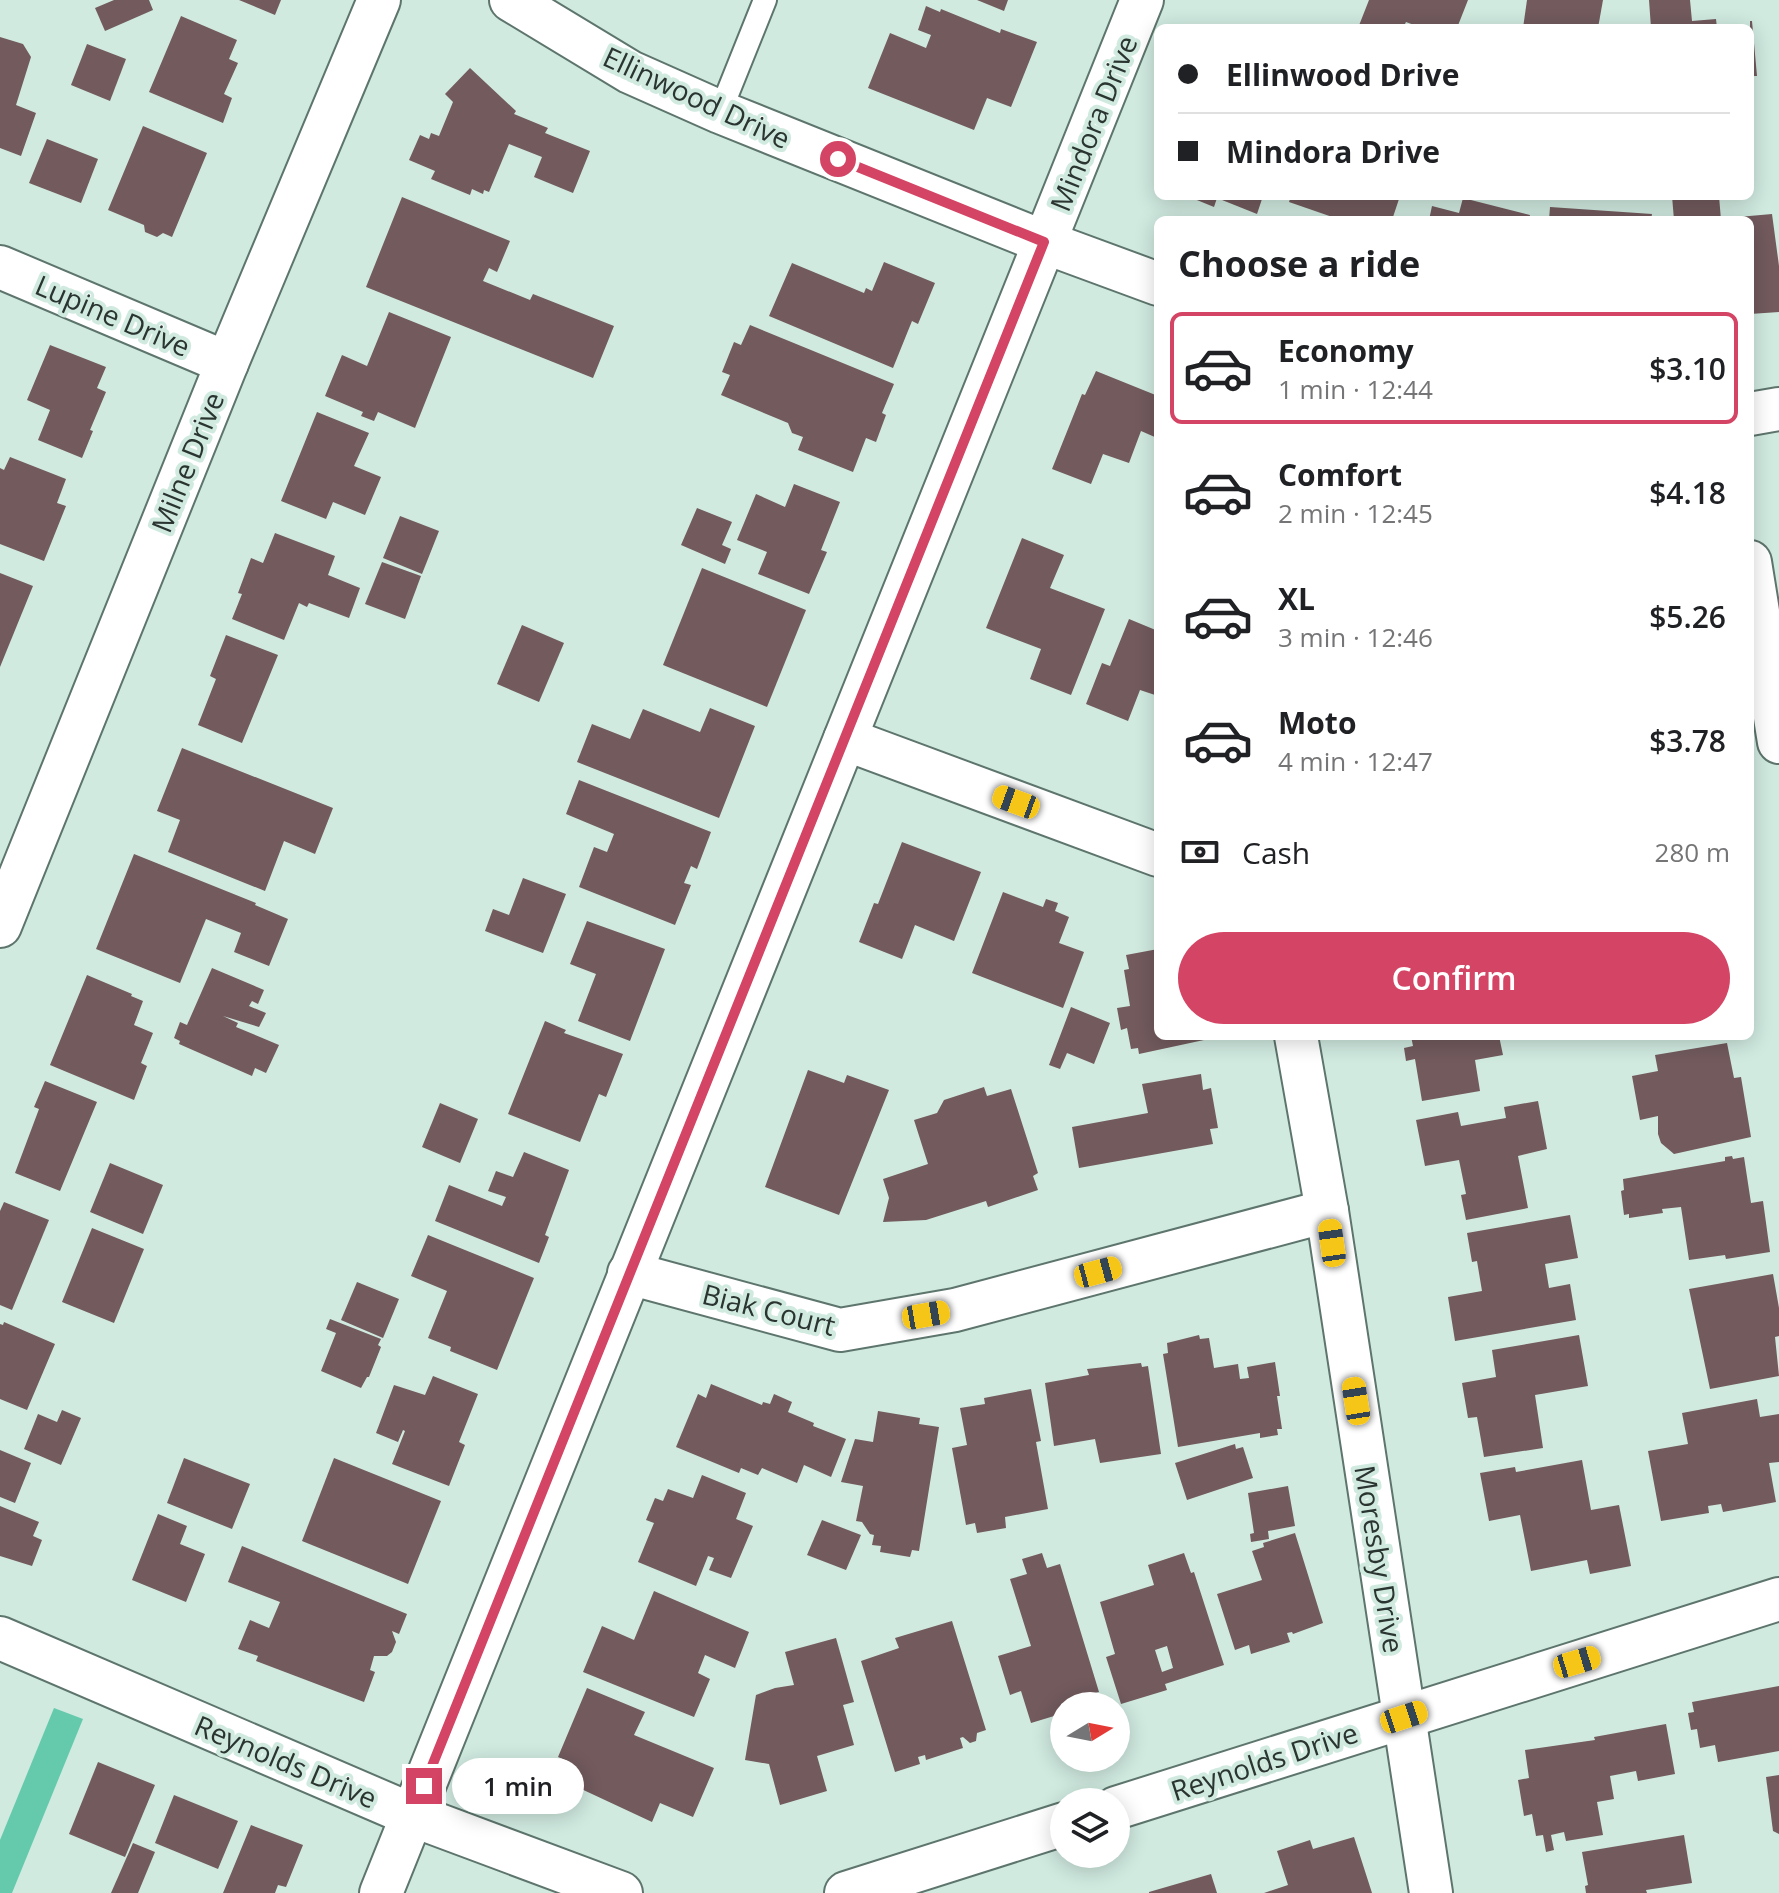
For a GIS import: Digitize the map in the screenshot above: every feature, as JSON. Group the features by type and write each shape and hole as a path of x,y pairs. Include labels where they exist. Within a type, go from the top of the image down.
{"street":[{"name":"Milne Drive","path":"0,926 227,363 379,0"},
{"name":"Ellinwood Drive","path":"511,0 630,72 720,112 1044,242 1154,283"},
{"name":"Mindora Drive","path":"381,1893 1142,0"},
{"name":"Lupine Drive","path":"0,267 227,363"},
{"path":"1754,413 1779,409"},
{"path":"1754,587 1779,742"},
{"path":"845,739 1154,854"},
{"name":"Moresby Drive","path":"1297,1040 1327,1211 1431,1893"},
{"name":"Biak Court","path":"629,1273 840,1330 955,1310 1327,1211"},
{"name":"Reynolds Drive","path":"1130,1804 1779,1599"},
{"name":"Reynolds Drive","path":"0,1638 412,1815 621,1893"},
{"path":"846,1893 1050,1828"}],"lane":[{"path":"720,112 765,0"}],"green space":[{"path":"54,1708 83,1719 12,1893 0,1893 0,1840"}],"building":[{"path":"114,0 149,0 153,10 105,31 95,8"},
{"path":"239,0 281,0 275,15"},
{"path":"977,0 1008,0 1004,11"},
{"path":"1369,0 1468,0 1459,24 1360,24"},
{"path":"1527,0 1603,0 1599,24 1524,24"},
{"path":"1649,0 1690,0 1692,21 1716,19 1717,24 1651,24"},
{"path":"926,6 1000,33 1001,29 1037,42 1011,107 987,98 974,130 868,88 890,33 926,48 931,35 918,30"},
{"path":"181,16 237,40 229,59 238,63 224,94 232,98 223,123 149,92"},
{"path":"0,37 23,44 31,57 16,105 36,113 21,156 0,148"},
{"path":"1754,43 1757,76 1754,76"},
{"path":"87,44 126,59 110,101 71,85"},
{"path":"470,68 516,111 514,114 548,128 545,133 590,151 573,193 534,177 542,157 509,144 489,192 484,190 483,194 472,189 470,195 431,179 435,171 409,160 420,135 429,139 431,133 439,136 453,102 445,94"},
{"path":"143,126 207,153 172,237 163,233 157,237 145,232 144,225 108,210"},
{"path":"47,139 98,159 81,203 29,183"},
{"path":"402,197 510,241 497,272 489,268 483,281 530,300 533,294 614,326 593,378 366,287"},
{"path":"1197,200 1216,200 1214,207"},
{"path":"1222,200 1262,200 1257,214"},
{"path":"1399,200 1393,216 1329,216 1289,202"},
{"path":"1462,200 1471,200 1530,215 1430,216 1432,206 1459,213"},
{"path":"1672,200 1719,200 1721,216 1674,216"},
{"path":"1550,207 1652,214 1652,216 1549,216"},
{"path":"1772,214 1779,266 1779,312 1754,314 1754,216 1750,216"},
{"path":"884,262 935,283 918,324 912,321 893,368 769,316 792,263 864,293 866,288 872,291"},
{"path":"389,312 451,337 415,428 378,412 374,421 361,416 363,412 325,396 342,355 367,366"},
{"path":"750,325 894,384 882,413 886,415 876,442 866,438 853,472 798,450 803,437 792,433 788,423 721,395 730,375 722,372 734,342 741,345"},
{"path":"50,345 106,367 97,388 106,392 82,458 38,440 50,410 27,400"},
{"path":"1096,371 1154,394 1154,437 1141,431 1129,463 1103,454 1091,484 1052,469 1082,394 1085,395"},
{"path":"317,412 369,433 354,466 381,477 365,515 333,502 326,519 281,501"},
{"path":"10,457 66,479 57,503 66,506 44,561 0,544 0,468 4,470"},
{"path":"794,484 840,502 821,550 827,552 809,594 758,574 767,552 737,540 756,494 785,507"},
{"path":"697,508 732,522 722,545 731,549 725,564 681,545"},
{"path":"400,516 439,531 422,574 383,558"},
{"path":"275,533 335,556 328,575 360,588 349,618 309,603 307,607 299,603 284,640 232,619 251,558 263,563"},
{"path":"1022,538 1064,555 1050,588 1105,609 1071,695 1030,679 1041,649 986,628"},
{"path":"382,562 421,576 405,619 365,604"},
{"path":"702,568 806,610 767,707 663,665"},
{"path":"0,573 33,586 0,667"},
{"path":"1129,619 1154,629 1154,695 1140,690 1128,721 1086,704 1102,663 1110,666"},
{"path":"522,625 564,643 539,702 497,684"},
{"path":"226,635 278,655 242,743 198,725 216,679 210,676"},
{"path":"710,708 755,726 719,818 577,762 592,724 630,739 643,709 700,732"},
{"path":"182,748 333,808 315,854 284,841 265,891 168,852 180,820 157,811"},
{"path":"579,780 711,832 697,869 691,866 684,883 691,885 675,925 579,887 594,847 607,852 614,834 566,814"},
{"path":"902,842 981,872 954,941 915,925 902,959 859,942 874,903 878,904"},
{"path":"134,854 288,919 269,966 234,952 241,933 206,919 180,983 96,949"},
{"path":"523,878 566,894 543,953 485,931 493,909 509,915"},
{"path":"1003,892 1043,907 1046,899 1058,903 1055,911 1069,917 1059,943 1084,952 1063,1008 972,973"},
{"path":"587,921 665,949 630,1041 578,1021 596,974 570,964"},
{"path":"1154,950 1154,1040 1204,1040 1139,1054 1138,1048 1131,1049 1127,1028 1121,1030 1117,1008 1130,1006 1124,970 1129,969 1126,955"},
{"path":"212,968 264,990 258,1004 252,1001 249,1006 266,1013 259,1027 223,1016 238,1023 236,1027 279,1045 266,1073 255,1068 252,1076 179,1044 180,1041 174,1038 180,1022 187,1025"},
{"path":"87,975 143,1001 134,1025 153,1033 141,1063 147,1066 134,1100 50,1065"},
{"path":"1071,1007 1110,1023 1094,1064 1067,1053 1060,1069 1049,1065"},
{"path":"545,1021 566,1030 564,1033 623,1054 606,1097 599,1094 580,1142 508,1114"},
{"path":"1412,1040 1500,1040 1503,1055 1475,1060 1480,1091 1422,1101 1415,1059 1406,1061 1404,1048 1413,1046"},
{"path":"1727,1043 1734,1078 1741,1077 1751,1137 1674,1154 1661,1143 1658,1116 1640,1120 1632,1076 1658,1071 1655,1055"},
{"path":"808,1070 844,1083 847,1075 889,1090 839,1215 765,1187"},
{"path":"1201,1074 1203,1090 1211,1088 1218,1128 1210,1129 1213,1144 1079,1168 1072,1127 1148,1113 1142,1084"},
{"path":"45,1081 97,1102 60,1191 15,1173 39,1109 34,1107"},
{"path":"984,1087 987,1096 1011,1089 1038,1173 1033,1176 1038,1190 988,1207 986,1201 926,1220 883,1222 889,1198 883,1179 928,1164 914,1120 937,1113 944,1100"},
{"path":"1538,1101 1547,1149 1518,1156 1528,1208 1466,1220 1461,1195 1466,1194 1459,1160 1425,1166 1416,1120 1458,1112 1461,1126 1506,1118 1504,1107"},
{"path":"440,1103 478,1119 460,1163 422,1147"},
{"path":"524,1152 569,1170 545,1235 549,1237 539,1263 435,1221 449,1185 502,1206 506,1197 488,1191 496,1171 513,1177"},
{"path":"1732,1156 1733,1159 1744,1157 1751,1203 1763,1201 1770,1252 1726,1259 1725,1255 1689,1260 1681,1207 1629,1218 1629,1214 1624,1215 1623,1179 1725,1161 1725,1157"},
{"path":"110,1163 163,1185 143,1234 90,1212"},
{"path":"4,1202 49,1220 12,1310 0,1305 0,1211"},
{"path":"1570,1215 1578,1258 1545,1264 1549,1288 1570,1284 1576,1320 1455,1341 1448,1297 1482,1291 1477,1261 1472,1262 1467,1233"},
{"path":"92,1228 144,1249 114,1323 62,1302"},
{"path":"428,1235 534,1278 497,1370 450,1351 451,1347 428,1338 447,1291 411,1276"},
{"path":"1773,1274 1779,1308 1779,1336 1775,1337 1779,1376 1710,1389 1689,1289"},
{"path":"357,1282 399,1299 383,1338 341,1320"},
{"path":"330,1319 381,1339 378,1345 381,1347 369,1377 361,1388 321,1371 336,1333 326,1329"},
{"path":"4,1322 55,1344 27,1410 0,1399 0,1324"},
{"path":"1199,1335 1200,1339 1209,1338 1214,1368 1238,1364 1240,1379 1249,1378 1247,1367 1275,1362 1282,1429 1277,1429 1278,1435 1260,1438 1260,1433 1178,1447 1163,1354 1168,1353 1167,1343"},
{"path":"1579,1335 1588,1386 1535,1395 1543,1448 1484,1457 1477,1417 1468,1418 1462,1383 1496,1377 1492,1350"},
{"path":"1141,1363 1142,1367 1148,1366 1161,1454 1100,1463 1095,1439 1054,1446 1045,1383 1089,1375 1087,1369"},
{"path":"433,1376 478,1394 459,1442 465,1445 449,1486 392,1464 405,1431 398,1442 376,1433 394,1385 425,1395"},
{"path":"711,1384 762,1405 763,1402 770,1404 774,1394 792,1402 788,1412 846,1439 831,1477 804,1465 797,1483 762,1468 758,1475 741,1468 739,1473 676,1447 698,1394 706,1398"},
{"path":"1031,1389 1041,1441 1036,1442 1048,1509 1005,1517 1006,1528 977,1533 975,1523 966,1525 952,1448 967,1445 960,1408 985,1404 984,1398"},
{"path":"1757,1399 1760,1417 1779,1414 1779,1462 1769,1463 1776,1502 1723,1512 1721,1504 1708,1506 1709,1513 1661,1521 1648,1451 1688,1444 1682,1413"},
{"path":"62,1410 81,1418 61,1465 24,1449 38,1414 57,1422"},
{"path":"878,1411 920,1418 919,1424 939,1427 919,1551 912,1550 910,1557 880,1552 881,1546 872,1545 874,1535 862,1522 856,1521 863,1486 841,1482 855,1439 873,1442"},
{"path":"1235,1444 1236,1449 1243,1447 1253,1478 1187,1500 1175,1463"},
{"path":"0,1450 31,1463 15,1503 0,1497"},
{"path":"184,1458 250,1484 232,1529 167,1503"},
{"path":"334,1458 441,1501 408,1584 302,1541"},
{"path":"1582,1460 1591,1510 1619,1505 1631,1566 1590,1574 1587,1560 1531,1571 1520,1515 1489,1521 1480,1473 1515,1467 1516,1472"},
{"path":"702,1475 746,1493 736,1519 753,1526 731,1578 709,1570 714,1558 708,1556 696,1586 638,1562 654,1523 646,1520 655,1498 663,1501 668,1489 693,1498"},
{"path":"1288,1486 1295,1526 1268,1531 1269,1539 1251,1542 1250,1534 1254,1533 1248,1493"},
{"path":"0,1506 39,1522 33,1536 42,1540 32,1566 0,1556"},
{"path":"158,1514 187,1526 180,1544 205,1554 186,1602 132,1580"},
{"path":"822,1520 861,1535 846,1570 807,1555"},
{"path":"1295,1533 1323,1623 1293,1634 1287,1633 1290,1642 1251,1654 1249,1645 1235,1650 1217,1594 1262,1580 1252,1551 1264,1547 1263,1543"},
{"path":"242,1546 407,1614 399,1634 392,1631 396,1642 392,1652 387,1656 374,1656 370,1670 375,1672 364,1702 256,1661 258,1656 238,1649 250,1620 269,1628 280,1602 228,1582"},
{"path":"1042,1553 1047,1568 1060,1564 1099,1692 1050,1692 1050,1717 1031,1723 1021,1691 1010,1695 998,1656 1031,1646 1010,1579 1027,1574 1022,1559"},
{"path":"1184,1553 1191,1573 1194,1572 1224,1665 1165,1684 1167,1690 1130,1701 1130,1692 1117,1692 1106,1657 1115,1654 1100,1602 1154,1585 1148,1565","holes":["1167,1646 1173,1668 1162,1672 1155,1650"]},
{"path":"654,1591 749,1632 735,1668 705,1655 698,1673 710,1679 694,1717 583,1672 602,1626 634,1640"},
{"path":"952,1621 986,1730 977,1733 976,1741 970,1743 960,1738 963,1748 926,1760 925,1755 918,1757 920,1764 895,1772 861,1661 899,1648 895,1638"},
{"path":"836,1638 854,1702 843,1705 854,1745 817,1756 827,1791 780,1805 769,1764 745,1760 756,1695 794,1685 785,1652"},
{"path":"1779,1686 1779,1751 1718,1762 1715,1745 1700,1748 1697,1729 1691,1730 1688,1713 1694,1712 1692,1702"},
{"path":"587,1688 645,1712 634,1735 714,1768 693,1817 660,1803 652,1822 562,1780 570,1762 558,1757"},
{"path":"1666,1724 1675,1774 1638,1781 1636,1771 1610,1776 1614,1799 1597,1802 1603,1835 1566,1841 1564,1832 1551,1835 1554,1850 1546,1852 1543,1835 1536,1836 1532,1814 1524,1816 1518,1780 1529,1778 1525,1750 1595,1740 1594,1737"},
{"path":"98,1762 155,1785 125,1857 69,1834"},
{"path":"1779,1775 1779,1834 1773,1831 1766,1777"},
{"path":"174,1795 238,1821 218,1869 155,1843"},
{"path":"251,1825 303,1845 286,1887 278,1885 275,1893 223,1893"},
{"path":"1684,1835 1692,1883 1646,1890 1647,1893 1586,1893 1585,1886 1588,1885 1582,1852"},
{"path":"1354,1837 1372,1893 1264,1893 1288,1885 1277,1851 1310,1840 1313,1849"},
{"path":"133,1843 155,1852 138,1893 111,1893"},
{"path":"1211,1874 1217,1893 1149,1893 1149,1892"}],"route":[{"path":"424,1786 1044,242 838,159"}]}
